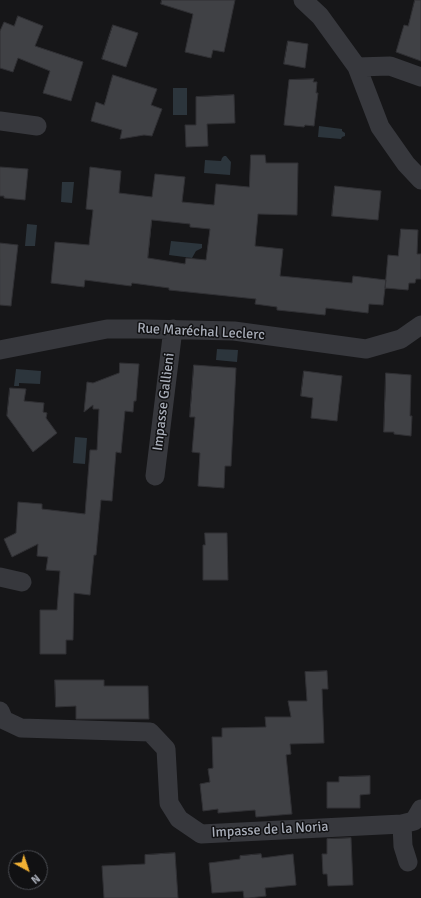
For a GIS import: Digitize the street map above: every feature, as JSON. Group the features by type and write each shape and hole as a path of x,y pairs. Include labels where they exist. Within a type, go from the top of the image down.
{"street":[{"path":"303,0 320,16 357,67 380,127 406,164 421,180"},
{"path":"357,67 390,66 421,77"},
{"path":"0,121 37,126"},
{"name":"Rue Maréchal Leclerc","path":"0,350 107,329 234,331 366,349 401,339 421,325"},
{"name":"Impasse Gallieni","path":"155,476 173,329"},
{"path":"0,578 22,582"},
{"name":"Impasse de la Noria","path":"0,711 4,720 21,728 150,732 166,749 169,803 180,819 200,834 402,824"},
{"path":"408,862 403,846 402,824 414,821 421,809"}],"shaded area":[{"path":"173,88 187,88 187,115 173,115"},
{"path":"319,126 342,129 345,136 341,139 318,137"},
{"path":"224,156 226,156 231,162 230,175 204,173 205,160 221,161"},
{"path":"62,182 74,182 72,203 61,202"},
{"path":"27,224 37,225 35,246 25,246"},
{"path":"171,241 202,244 202,248 196,251 192,258 169,255"},
{"path":"217,349 238,350 237,362 216,360"},
{"path":"16,369 41,371 40,384 19,383 19,386 14,386"},
{"path":"75,437 87,438 85,464 73,463"}],"building":[{"path":"162,0 235,0 224,52 213,50 211,58 185,52 193,14 161,4"},
{"path":"415,0 421,0 421,61 396,52 404,25 408,26"},
{"path":"18,16 43,26 35,46 83,62 71,101 43,93 50,71 18,58 13,72 0,68 0,31 4,22 14,26"},
{"path":"113,25 138,33 126,67 102,59"},
{"path":"288,41 308,44 305,68 284,64"},
{"path":"113,75 157,89 151,105 162,109 152,136 144,135 120,139 122,130 91,121 96,102 104,105"},
{"path":"314,79 313,82 317,82 316,93 318,93 314,126 305,125 304,127 284,125 289,80"},
{"path":"234,95 235,123 207,124 208,146 186,147 185,125 196,125 196,97"},
{"path":"251,155 265,155 266,163 298,163 297,215 258,214 255,246 283,249 280,276 352,283 353,276 386,280 383,305 369,304 368,313 326,308 325,315 277,310 277,307 255,304 256,299 169,290 169,288 132,283 131,286 85,280 84,287 51,283 55,242 89,245 93,210 86,209 90,167 121,171 119,193 152,197 155,174 185,177 182,202 214,205 216,184 249,187","holes":["152,220 190,224 190,227 210,229 206,260 186,258 185,264 148,258"]},
{"path":"0,167 28,169 25,200 4,198 4,196 0,196"},
{"path":"335,186 381,191 378,220 332,216"},
{"path":"401,229 418,230 417,254 421,254 421,279 416,279 415,283 409,283 408,290 385,288 388,255 398,256"},
{"path":"0,243 18,245 11,306 0,305"},
{"path":"120,363 139,364 136,401 134,401 133,412 125,411 121,453 116,452 112,501 101,500 96,555 94,555 90,595 74,593 73,640 66,640 66,654 40,654 40,610 57,610 60,571 46,570 48,557 37,556 38,544 12,557 4,539 16,533 18,502 42,504 42,509 85,514 90,450 97,450 99,409 93,409 93,405 84,412 87,382 93,383 119,373"},
{"path":"194,365 236,368 231,466 225,466 224,488 198,486 200,453 192,452 195,417 190,417"},
{"path":"304,371 342,376 337,421 311,418 313,398 301,396"},
{"path":"386,373 411,375 411,436 394,434 394,432 384,432"},
{"path":"10,388 26,389 24,401 44,403 43,412 47,413 46,418 57,433 33,452 7,416"},
{"path":"205,533 227,533 228,580 203,580 203,545 205,545"},
{"path":"327,671 328,689 322,689 324,743 290,744 291,754 286,755 292,814 256,817 255,810 218,813 218,809 203,811 200,784 210,782 208,769 213,768 212,737 222,737 222,728 266,727 265,717 291,717 288,701 307,701 305,672"},
{"path":"55,680 104,680 104,686 148,686 149,719 76,719 76,706 56,707"},
{"path":"370,776 370,794 360,795 360,808 327,808 327,782 339,782 339,777"},
{"path":"351,838 353,885 328,886 327,874 323,874 322,854 327,854 327,839"},
{"path":"175,853 178,898 104,898 102,866 145,864 145,855"},
{"path":"261,854 262,858 293,854 296,885 265,888 266,896 249,898 244,898 243,891 212,893 209,863 240,859 240,856"}]}
